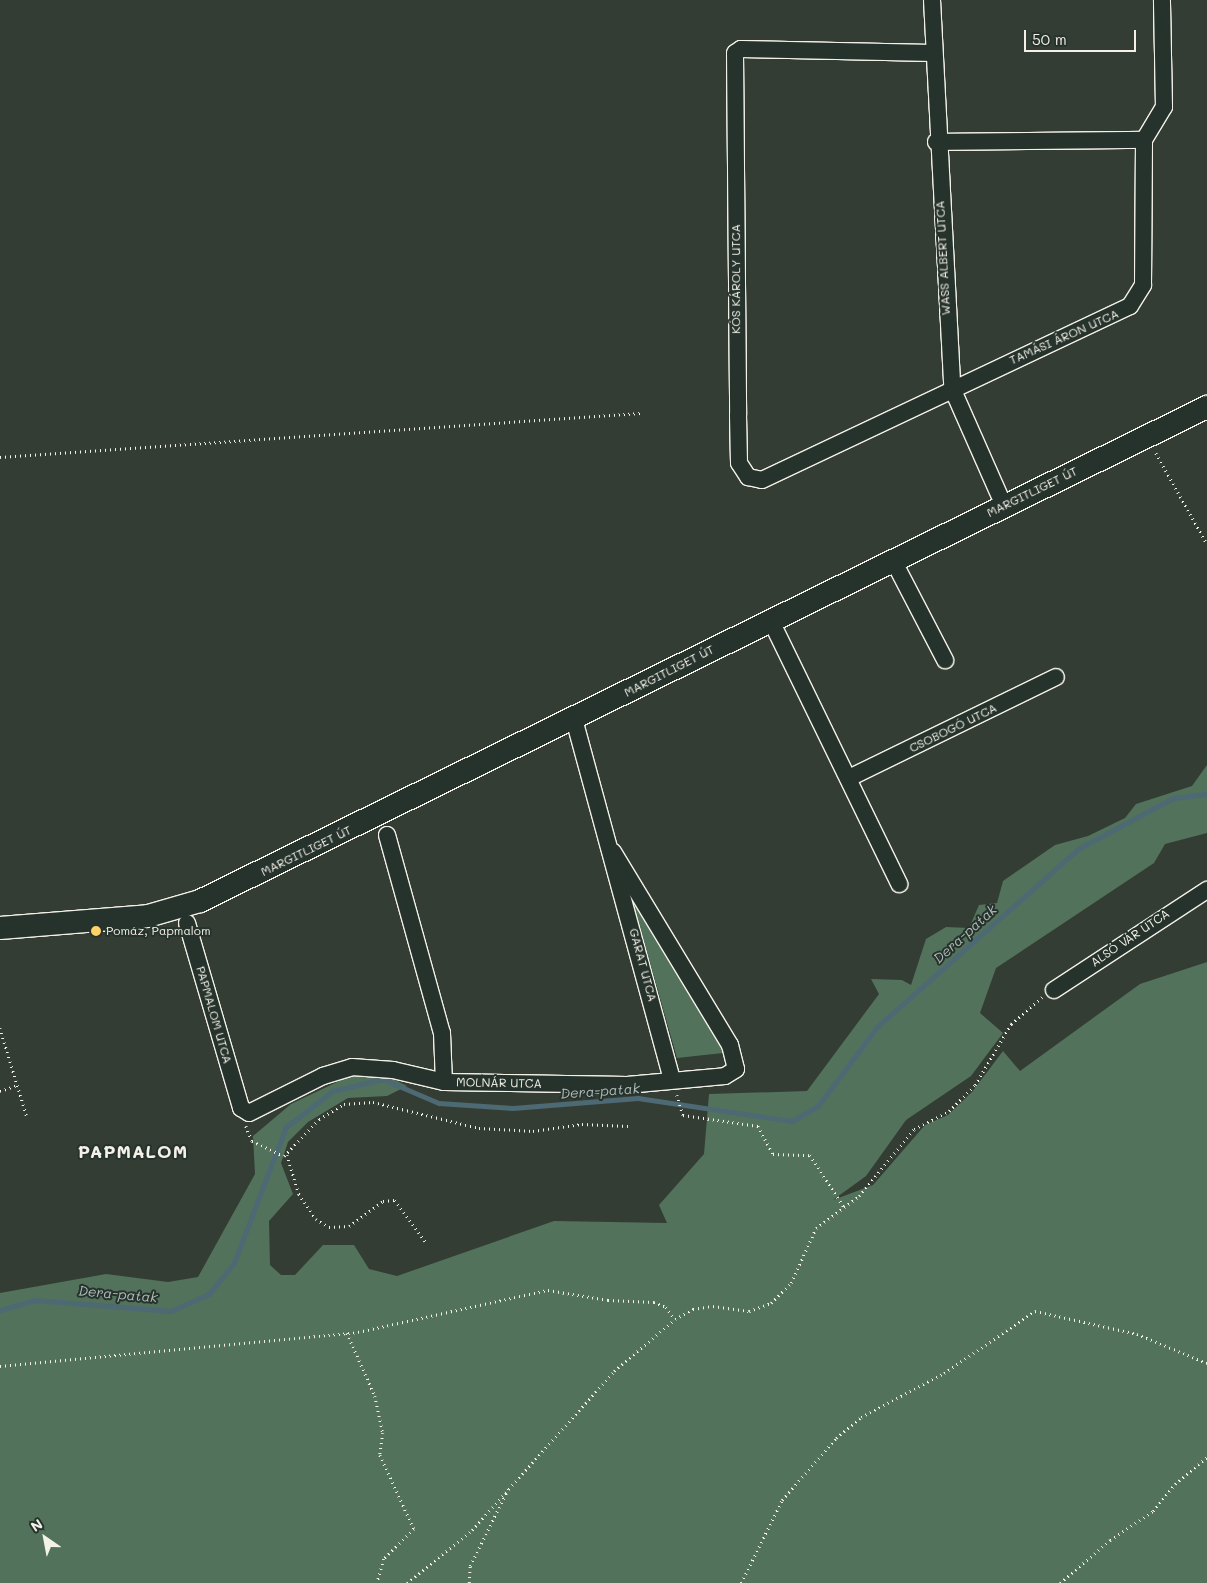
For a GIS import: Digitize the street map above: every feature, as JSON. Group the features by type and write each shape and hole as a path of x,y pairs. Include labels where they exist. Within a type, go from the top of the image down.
{"main road":[{"name":"MARGITLIGET ÚT","path":"0,928 156,913 218,893 574,719 770,619 1207,407"}],"street":[{"name":"WASS ALBERT UTCA","path":"932,0 936,142 952,388 1004,506"},
{"path":"936,142 1144,140 1164,107 1162,0"},
{"name":"KÓS KÁROLY UTCA","path":"933,53 741,49 734,53 739,463 748,477 762,480 952,388"},
{"name":"TAMÁSI ÁRON UTCA","path":"952,388 1122,312 1135,300 1142,285 1144,140"},
{"path":"893,560 944,660"},
{"path":"770,619 899,884"},
{"name":"CSOBOGÓ UTCA","path":"848,778 1056,677"},
{"name":"GARAT UTCA","path":"574,719 613,852 673,1082"},
{"name":"MOLNÁR UTCA","path":"387,835 442,1033 444,1082"},
{"name":"GARAT UTCA","path":"613,852 730,1045"},
{"name":"ALSÓ VÁR UTCA","path":"1054,990 1207,890"},
{"name":"PAPMALOM UTCA","path":"187,923 241,1108"},
{"name":"MOLNÁR UTCA","path":"241,1108 249,1114 262,1111 323,1076 352,1067 444,1082 627,1085 725,1076 736,1069 730,1045"}],"path":[{"path":"0,457 640,413"},
{"path":"1147,437 1207,544"},
{"path":"406,1583 472,1530 614,1371 674,1319 693,1309 713,1306 749,1311 771,1303 791,1283 816,1228 860,1196 914,1130 949,1111 975,1084 1011,1024 1028,1005 1054,990"},
{"path":"0,1028 27,1117"},
{"path":"673,1082 683,1115 758,1126 773,1154 810,1155 844,1207"},
{"path":"0,1091 17,1085"},
{"path":"287,1155 319,1119 344,1104 373,1102 479,1128 533,1131 582,1124 628,1126"},
{"path":"241,1108 252,1141 269,1146 287,1155"},
{"path":"287,1155 299,1194 316,1219 329,1227 349,1226 383,1201 395,1200 426,1242"},
{"path":"0,1366 346,1332 548,1290 608,1300 654,1302 666,1308 674,1319"},
{"path":"741,1583 782,1500 836,1438 861,1417 944,1374 1035,1311 1137,1334 1207,1363"},
{"path":"346,1332 375,1396 383,1433 380,1455 414,1529 384,1559 377,1583"},
{"path":"1060,1583 1110,1540 1153,1512 1175,1484 1207,1457"},
{"path":"469,1583 470,1566 510,1486"}],"green space":[{"path":"1207,765 1207,833 1165,844 1154,863 996,968 980,1013 1003,1033 971,1076 906,1120 866,1176 833,1200 873,1185 925,1125 948,1115 972,1092 1003,1051 1020,1071 1140,984 1207,962 1207,1583 0,1583 0,1293 106,1274 168,1282 198,1277 255,1174 253,1136 291,1104 358,1072 387,1076 407,1086 387,1096 348,1098 308,1122 288,1142 281,1163 293,1194 269,1221 270,1265 281,1275 295,1275 323,1245 354,1245 369,1269 397,1276 554,1221 667,1223 659,1205 704,1154 709,1094 807,1091 879,994 871,979 902,980 911,985 926,939 946,927 969,928 979,905 997,903 1003,881 1055,845 1088,836 1125,818 1136,804 1192,786"},
{"path":"630,892 724,1047 723,1053 677,1058"}],"waterway":[{"name":"Dera-patak","path":"0,1310 35,1300 171,1311 209,1294 234,1263 286,1127 333,1091 383,1079 439,1103 513,1108 638,1098 792,1121 818,1106 877,1027 1078,849 1173,798 1207,794"}],"place":[{"name":"Pomáz, Papmalom","path":"96,931"}],"district":[{"name":"PAPMALOM","path":"133,1151"}]}
